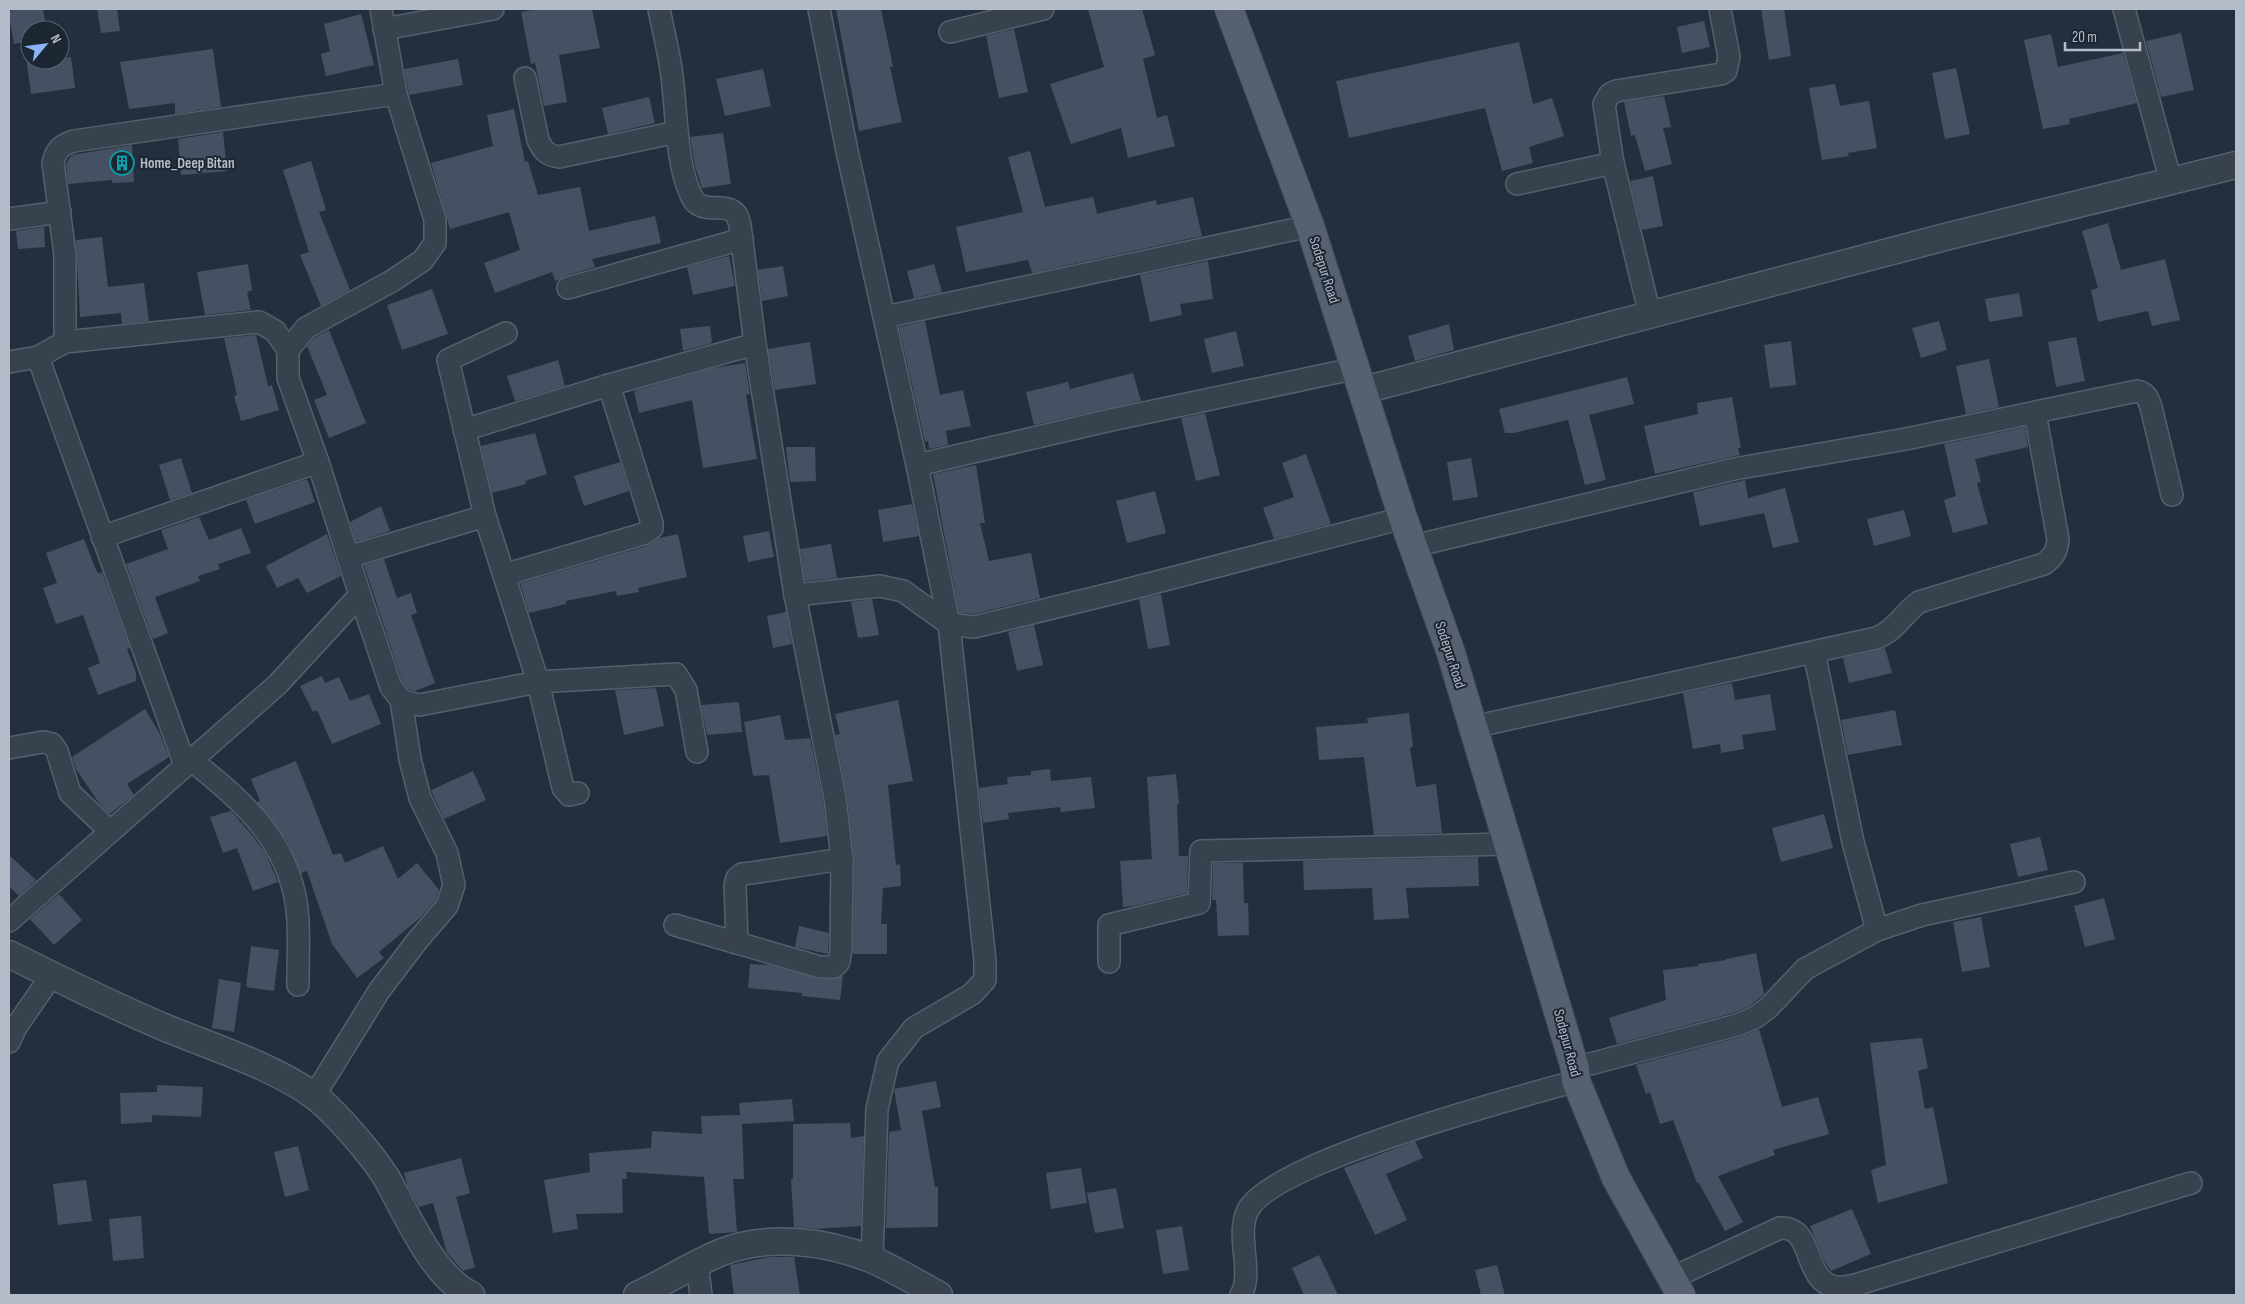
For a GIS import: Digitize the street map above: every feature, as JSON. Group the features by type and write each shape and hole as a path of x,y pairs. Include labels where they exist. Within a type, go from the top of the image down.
{"main road":[{"name":"Sodepur Road","path":"1229,9 1310,226 1403,518 1451,653 1576,1074 1616,1178 1676,1287"}],"street":[{"path":"288,350 306,328 392,281 423,260 434,242 435,220 396,94 382,19 493,9"},
{"path":"659,9 671,69 677,132 688,188 693,200 704,208 728,209 736,214 740,225 755,344 795,595 835,798 842,859 841,949 839,962 834,967 820,967 675,925"},
{"path":"819,9 847,151 917,465 949,624 986,961 985,980 972,994 914,1028 888,1061 877,1109 872,1260"},
{"path":"950,32 1043,9"},
{"path":"1650,315 1613,163 1604,104 1605,99 1616,91 1726,71 1729,57 1720,9"},
{"path":"2124,9 2171,182"},
{"path":"525,78 538,140 542,149 548,155 559,157 677,132"},
{"path":"65,342 65,255 53,163 55,152 64,145 74,141 396,94"},
{"path":"1517,184 1613,163"},
{"path":"917,465 1111,420 1360,379 1650,315 1940,239 2236,166"},
{"path":"9,218 60,212"},
{"path":"885,317 1310,226"},
{"path":"568,288 742,239"},
{"path":"9,362 38,357 65,342 259,322 275,331 288,350 288,378 318,462 391,687 401,700 410,760 420,798 447,853 454,885 447,906 417,941 379,991 314,1096"},
{"path":"506,333 448,360 485,516 538,682 562,788 569,795 578,793"},
{"path":"464,430 609,385 755,344"},
{"path":"38,357 102,536 188,762 232,792 256,818 279,854 293,887 298,919 298,985"},
{"path":"504,575 643,534 652,528 609,385"},
{"path":"1414,546 1734,469 2035,413 2137,391 2143,392 2151,407 2172,495"},
{"path":"1473,726 1885,635 1908,610 1919,602 2044,564 2053,557 2057,549 2058,539 2035,413"},
{"path":"102,536 318,462"},
{"path":"348,557 485,516"},
{"path":"795,595 880,586 903,591 949,624 974,627 1118,592 1403,518"},
{"path":"9,921 278,684 360,595"},
{"path":"1814,652 1853,842 1877,930"},
{"path":"401,700 418,705 538,682 676,674 686,690 697,752"},
{"path":"9,748 43,742 52,744 57,751 70,792 110,831"},
{"path":"1109,962 1109,925 1199,903 1201,851 1508,844"},
{"path":"737,943 735,886 737,878 751,872 842,859"},
{"path":"1241,1295 1245,1266 1243,1226 1248,1209 1269,1188 1301,1171 1406,1131 1576,1074 1737,1025 1756,1017 1768,1008 1805,969 1877,930 1922,915 2074,882"},
{"path":"9,954 126,1011 272,1072 314,1096 350,1131 384,1175 426,1248 445,1274 471,1295"},
{"path":"9,1042 16,1027 52,975"},
{"path":"1676,1287 1780,1228 1788,1227 1796,1231 1801,1238 1815,1274 1827,1285 1838,1288 1855,1285 2191,1183"},
{"path":"637,1295 724,1251 764,1242 821,1244 872,1260 939,1295"},
{"path":"697,1263 701,1295"}],"building":[{"path":"43,9 45,20 20,20 20,43 14,44 9,11"},
{"path":"97,9 117,9 120,31 101,33"},
{"path":"537,9 592,9 600,48 559,55 567,102 544,106 535,63 531,64 521,12"},
{"path":"836,9 881,9 893,67 890,67 902,122 859,131"},
{"path":"1088,9 1142,9 1155,55 1143,59 1157,118 1167,115 1175,146 1128,158 1121,128 1071,144 1050,84 1104,67"},
{"path":"1761,9 1784,9 1791,56 1769,60"},
{"path":"361,14 374,65 326,76 321,54 330,51 324,24"},
{"path":"1704,21 1710,47 1682,53 1677,27"},
{"path":"1014,29 1028,92 999,98 986,36"},
{"path":"2181,33 2194,90 2161,97 2146,41"},
{"path":"2051,34 2058,67 2123,53 2137,103 2069,119 2070,124 2043,129 2024,40"},
{"path":"1519,42 1533,104 1552,98 1564,136 1529,147 1533,163 1502,171 1485,108 1349,138 1336,81"},
{"path":"213,49 221,107 175,114 175,103 129,109 120,62"},
{"path":"71,57 75,88 31,94 28,70 70,70"},
{"path":"458,59 463,85 409,95 404,69"},
{"path":"1956,68 1970,134 1945,139 1932,73"},
{"path":"763,69 771,106 725,116 716,79"},
{"path":"1835,84 1840,106 1869,101 1877,148 1848,153 1849,156 1822,160 1809,88"},
{"path":"1664,96 1671,127 1663,128 1672,164 1645,171 1635,135 1631,136 1624,102"},
{"path":"649,97 655,123 608,134 602,108"},
{"path":"514,109 525,162 528,161 538,195 580,187 589,231 655,216 661,243 592,259 595,267 555,281 552,272 495,293 484,263 520,250 509,212 450,229 431,163 493,146 487,115"},
{"path":"223,132 227,171 181,175 178,139"},
{"path":"723,133 731,184 702,188 695,166 690,137"},
{"path":"132,145 134,182 112,183 112,180 68,184 66,164 72,155"},
{"path":"1030,151 1045,207 1093,197 1097,214 1156,200 1157,205 1193,197 1202,236 1032,273 1028,260 966,272 956,227 1023,212 1008,157"},
{"path":"311,161 326,210 319,212 350,290 321,306 300,255 309,252 283,170"},
{"path":"1653,176 1663,226 1642,230 1630,181"},
{"path":"2108,223 2121,270 2165,259 2180,320 2152,326 2148,311 2098,322 2091,290 2098,288 2082,231"},
{"path":"44,227 45,247 18,249 16,231"},
{"path":"102,237 108,287 144,283 149,321 122,324 121,313 80,317 76,240"},
{"path":"729,256 735,286 693,295 687,267"},
{"path":"1208,261 1213,299 1180,304 1182,315 1150,322 1140,275"},
{"path":"248,264 252,290 247,292 251,310 205,315 197,272"},
{"path":"934,264 942,292 914,298 907,271"},
{"path":"783,266 788,296 762,301 758,270"},
{"path":"432,289 448,334 402,350 387,305"},
{"path":"2019,293 2023,316 1989,322 1985,299"},
{"path":"925,321 940,395 963,390 971,426 946,431 948,445 929,449 928,441 925,442 899,327"},
{"path":"1939,321 1947,350 1921,358 1912,328"},
{"path":"1449,324 1454,350 1415,361 1408,336"},
{"path":"710,326 712,343 683,351 680,329"},
{"path":"329,330 366,423 329,438 314,400 327,395 307,346 314,338"},
{"path":"1236,331 1244,366 1212,373 1204,339"},
{"path":"256,335 268,386 272,385 279,410 241,421 234,396 237,395 224,338"},
{"path":"2076,337 2085,381 2056,387 2048,342"},
{"path":"1791,341 1796,385 1770,388 1764,345"},
{"path":"810,342 816,384 775,390 768,349"},
{"path":"1989,359 1999,407 1966,414 1956,366"},
{"path":"558,360 565,386 515,401 507,376"},
{"path":"745,363 750,394 746,395 757,459 703,468 692,400 639,413 634,391 714,368"},
{"path":"1133,373 1141,401 1034,425 1026,392 1068,382 1070,389"},
{"path":"1627,377 1634,404 1589,415 1606,480 1585,485 1568,420 1514,433 1505,433 1499,409"},
{"path":"1732,397 1741,448 1738,448 1740,455 1655,474 1644,426 1698,414 1697,403"},
{"path":"1205,413 1220,475 1196,481 1181,418"},
{"path":"2025,427 2028,447 1975,459 1981,482 1977,483 1988,524 1953,533 1944,500 1956,496 1944,444"},
{"path":"535,433 547,474 525,481 526,484 492,493 481,446"},
{"path":"786,447 815,447 816,481 790,482"},
{"path":"1306,454 1331,524 1274,539 1263,508 1294,497 1282,463"},
{"path":"181,458 192,493 170,500 159,465"},
{"path":"1471,458 1478,497 1453,501 1447,462"},
{"path":"620,462 629,491 584,506 574,476"},
{"path":"976,465 985,523 980,523 989,561 1031,553 1040,598 973,614 959,613 933,474"},
{"path":"307,479 315,502 255,524 246,500"},
{"path":"1745,480 1748,498 1785,488 1799,542 1773,548 1764,513 1700,526 1693,492"},
{"path":"1155,491 1166,533 1127,543 1116,501"},
{"path":"912,504 919,536 883,542 878,510"},
{"path":"381,506 390,531 356,542 350,522"},
{"path":"1904,510 1911,536 1874,546 1867,519"},
{"path":"199,517 209,540 241,528 251,553 218,564 220,569 198,576 200,581 155,597 168,633 153,639 126,564 168,549 161,530"},
{"path":"769,531 774,557 748,562 743,536"},
{"path":"327,534 341,576 307,593 298,578 277,588 266,566"},
{"path":"678,534 687,577 638,588 639,592 617,596 616,591 566,601 566,604 529,613 520,583 647,546 659,538"},
{"path":"84,539 96,570 99,574 102,572 130,648 127,649 136,673 136,681 98,695 88,668 100,663 83,615 56,624 43,588 57,583 46,553"},
{"path":"831,544 837,578 805,581 800,549"},
{"path":"384,559 397,598 411,593 417,613 411,615 435,683 415,691 408,689 402,681 364,565"},
{"path":"1161,594 1170,645 1148,649 1139,599"},
{"path":"872,599 879,635 858,638 851,602"},
{"path":"786,612 792,644 773,648 767,616"},
{"path":"1034,625 1043,665 1017,671 1008,632"},
{"path":"1885,648 1892,673 1849,683 1843,658"},
{"path":"322,676 325,683 339,677 350,701 369,694 381,724 332,744 317,710 313,712 300,686"},
{"path":"1732,683 1735,700 1770,694 1776,730 1742,735 1744,749 1721,753 1720,744 1693,749 1683,693"},
{"path":"656,688 664,726 624,735 615,690"},
{"path":"898,700 913,781 888,785 896,865 900,864 901,886 883,888 881,924 887,924 887,954 853,954 854,858 847,796 835,735 840,734 835,714"},
{"path":"739,702 742,732 707,735 701,705"},
{"path":"145,709 160,734 169,757 127,784 134,795 110,814 99,803 76,769 72,757"},
{"path":"1895,710 1902,745 1848,755 1841,720"},
{"path":"1409,713 1413,747 1410,748 1416,787 1436,784 1442,833 1374,835 1364,757 1319,760 1316,727 1368,723 1367,718"},
{"path":"780,715 785,740 810,738 823,800 827,836 780,843 769,775 753,776 744,722"},
{"path":"296,761 333,855 341,853 345,863 383,846 398,879 417,863 439,890 436,900 420,918 379,952 384,958 357,978 332,944 307,871 301,873 287,841 257,802 260,801 251,779"},
{"path":"1050,769 1051,781 1091,777 1095,808 1061,812 1060,807 1008,813 1009,819 983,823 979,788 1008,784 1007,777 1031,775 1031,771"},
{"path":"473,771 486,800 444,819 431,790"},
{"path":"1176,774 1179,804 1177,805 1179,856 1188,856 1187,893 1123,907 1120,861 1152,859 1147,777"},
{"path":"231,811 266,854 278,882 253,891 237,848 223,853 210,817"},
{"path":"1824,814 1833,848 1781,862 1772,828"},
{"path":"2040,837 2048,870 2018,877 2010,844"},
{"path":"9,855 36,880 19,896 9,886"},
{"path":"1478,857 1479,886 1406,888 1409,918 1374,920 1372,888 1304,890 1303,861"},
{"path":"1213,863 1243,863 1244,903 1248,903 1249,935 1218,936 1216,900 1212,900"},
{"path":"59,894 82,920 54,945 30,919"},
{"path":"2104,898 2115,939 2085,947 2074,906"},
{"path":"1981,917 1990,967 1962,972 1953,922"},
{"path":"799,926 829,933 828,954 795,947"},
{"path":"251,946 279,950 274,991 246,987"},
{"path":"1756,953 1764,994 1750,1006 1733,1013 1617,1044 1609,1018 1666,1000 1663,970 1698,966 1698,964"},
{"path":"750,964 769,965 820,979 834,979 843,976 840,1000 802,996 802,993 748,988"},
{"path":"219,979 241,983 234,1032 212,1028"},
{"path":"1759,1029 1782,1107 1818,1097 1829,1134 1773,1150 1775,1155 1718,1176 1743,1222 1725,1231 1699,1183 1697,1183 1673,1120 1660,1124 1650,1092 1646,1094 1636,1065 1740,1037"},
{"path":"1922,1038 1928,1068 1918,1071 1925,1109 1933,1107 1948,1183 1878,1203 1871,1170 1886,1165 1870,1043"},
{"path":"936,1081 941,1107 922,1111 935,1187 938,1187 938,1227 886,1228 889,1132 901,1130 894,1089"},
{"path":"157,1085 203,1087 201,1117 152,1115 152,1122 121,1124 120,1093 157,1092"},
{"path":"792,1099 794,1121 742,1124 744,1179 733,1179 737,1232 709,1234 704,1177 626,1172 627,1179 622,1179 623,1213 576,1214 578,1229 553,1233 544,1180 590,1172 589,1153 651,1148 652,1131 702,1134 701,1116 740,1115 739,1103"},
{"path":"850,1123 851,1138 864,1136 861,1226 815,1229 794,1227 791,1179 793,1179 793,1124"},
{"path":"1415,1141 1423,1158 1386,1174 1407,1220 1375,1235 1344,1168"},
{"path":"298,1146 309,1190 285,1197 274,1152"},
{"path":"461,1158 470,1193 456,1197 475,1267 463,1271 447,1253 433,1203 419,1207 407,1185 404,1173"},
{"path":"1081,1168 1087,1203 1051,1209 1046,1173"},
{"path":"86,1180 92,1221 58,1225 53,1184"},
{"path":"1116,1188 1124,1228 1095,1233 1087,1193"},
{"path":"1852,1209 1871,1254 1831,1271 1825,1262 1810,1226"},
{"path":"141,1216 144,1258 113,1261 109,1219"},
{"path":"1182,1226 1189,1270 1163,1274 1156,1230"},
{"path":"1319,1255 1338,1295 1304,1295 1292,1268"},
{"path":"769,1257 794,1257 800,1295 734,1295 730,1265"},
{"path":"1497,1265 1505,1295 1481,1295 1475,1270"}],"place":[{"name":"Home_Deep Bitan","path":"122,163"}]}
